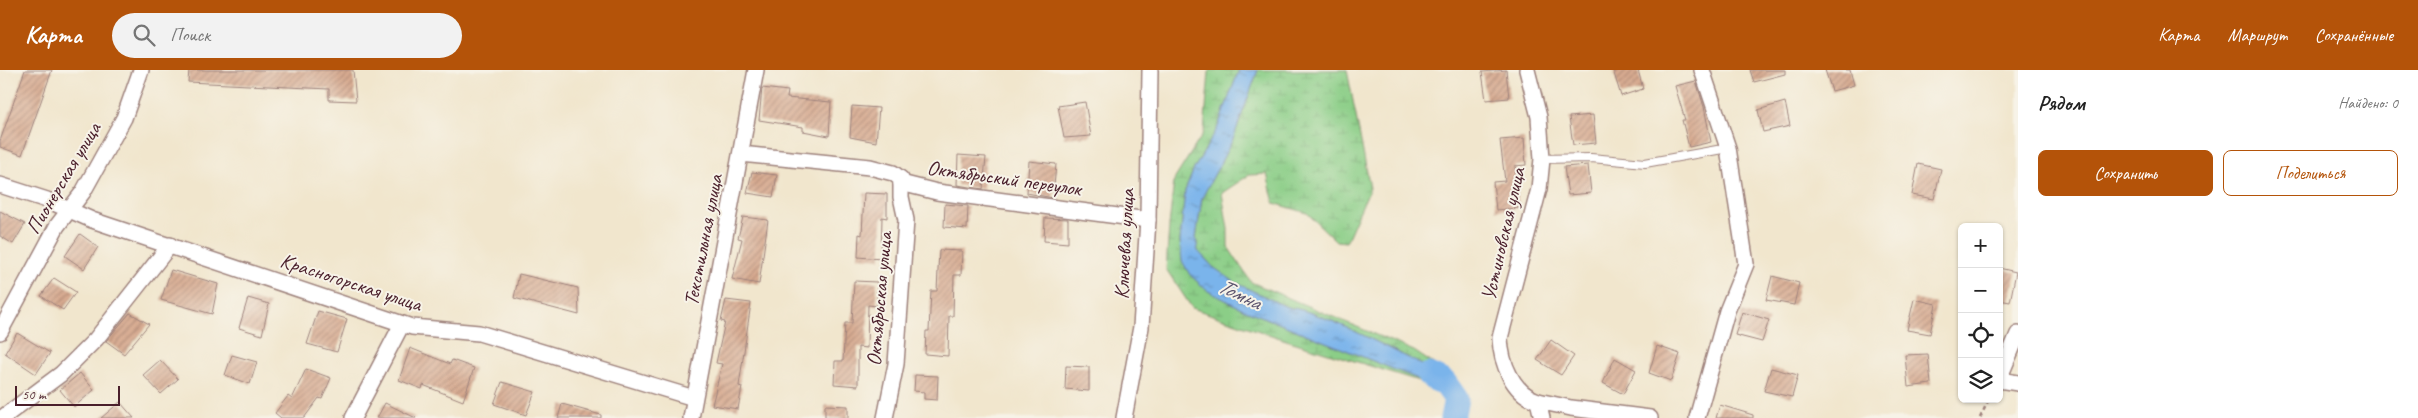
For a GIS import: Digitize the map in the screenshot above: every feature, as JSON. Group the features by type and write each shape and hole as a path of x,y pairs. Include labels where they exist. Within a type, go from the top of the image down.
{"street":[{"name":"Пионерская улица","path":"0,332 57,226 83,192 124,118 141,70"},
{"name":"Текстильная улица","path":"691,418 756,70"},
{"name":"Ключевая улица","path":"1124,418 1141,327 1148,220 1150,70"},
{"name":"Устиновская улица","path":"1527,70 1539,117 1542,159 1539,189 1500,338 1501,356 1513,382 1527,398 1538,401"},
{"path":"1697,418 1727,310 1746,264 1728,148 1702,70"},
{"name":"Октябрьский переулок","path":"741,154 870,167 892,173 901,179 901,183 937,192 1148,220"},
{"name":"Октябрьская улица","path":"885,418 896,364 906,220 901,183"},
{"name":"Красногорская улица","path":"0,185 69,209 92,220 402,324 412,327 479,333 694,398"},
{"path":"2,418 61,374 96,339 170,245"},
{"path":"353,418 402,324"},
{"path":"2003,370 2018,334"},
{"path":"2003,381 2018,383"},
{"path":"1542,418 1538,401 1571,408 1650,418"}],"lane":[{"path":"1542,159 1591,158 1645,162 1728,148"}],"path":[{"path":"1980,418 1988,403"}],"green space":[{"path":"1211,70 1239,70 1217,129 1194,169 1185,191 1180,241 1182,261 1190,275 1208,291 1243,309 1438,387 1283,339 1192,308 1166,269 1169,226 1174,180 1204,132 1209,72"},
{"path":"1258,70 1347,70 1370,188 1346,242 1336,241 1307,213 1274,203 1267,174 1249,175 1222,193 1228,229 1228,247 1251,282 1414,351 1444,371 1442,375 1341,325 1302,310 1289,308 1236,283 1213,267 1198,251 1196,238 1202,198 1233,139"}],"water":[{"path":"1239,70 1258,70 1233,139 1202,198 1196,238 1198,251 1213,267 1236,283 1289,308 1302,310 1341,325 1442,375 1438,387 1243,309 1208,291 1190,275 1182,261 1180,241 1185,191 1194,169 1217,129"}],"building":[{"path":"25,70 52,70 22,155 0,147 0,141"},
{"path":"189,70 353,70 356,101 329,100 329,89 188,82"},
{"path":"1506,70 1509,98 1486,100 1482,72"},
{"path":"1613,70 1638,70 1643,89 1621,96"},
{"path":"1750,70 1785,70 1785,74 1754,82"},
{"path":"1825,70 1850,70 1854,85 1832,91"},
{"path":"1696,81 1704,107 1711,142 1689,147 1682,120 1685,120 1675,86"},
{"path":"762,88 788,91 787,98 831,102 829,136 803,131 803,127 759,120"},
{"path":"1085,102 1091,136 1064,138 1058,106"},
{"path":"1785,102 1790,126 1763,132 1758,110"},
{"path":"852,106 879,108 876,142 850,137"},
{"path":"1593,115 1596,143 1573,145 1569,117"},
{"path":"1524,138 1526,165 1515,166 1519,208 1496,210 1493,182 1505,181 1500,140"},
{"path":"958,155 986,157 983,189 957,185"},
{"path":"1029,161 1056,164 1053,198 1027,193"},
{"path":"1918,164 1941,169 1934,199 1912,195"},
{"path":"1588,165 1591,193 1568,195 1564,167"},
{"path":"752,172 777,175 773,197 747,193"},
{"path":"864,193 887,194 887,218 882,217 881,259 858,257 859,234 862,235"},
{"path":"945,204 968,206 967,229 944,227"},
{"path":"0,211 25,224 13,244 0,236"},
{"path":"743,217 768,220 759,284 732,279 742,239 738,238"},
{"path":"1045,218 1068,219 1068,243 1044,241"},
{"path":"80,234 98,247 84,269 65,256"},
{"path":"939,250 962,251 961,275 954,275 953,316 949,316 948,356 925,354 926,331 929,331 931,291 937,291"},
{"path":"2003,269 2016,272 2010,302 2003,301"},
{"path":"171,270 218,284 212,314 161,300"},
{"path":"519,274 578,288 579,315 514,298"},
{"path":"1772,276 1799,283 1794,305 1766,300"},
{"path":"54,278 76,292 63,310 41,296"},
{"path":"854,281 877,282 877,306 868,305 867,348 858,347 858,386 834,384 835,361 843,361 845,323 852,323"},
{"path":"248,298 269,304 262,335 239,328"},
{"path":"1914,299 1936,304 1930,334 1907,330"},
{"path":"726,300 751,303 739,386 742,387 738,409 712,405 722,364 716,363 725,322 721,321"},
{"path":"318,311 347,319 337,352 307,344"},
{"path":"1742,312 1769,320 1762,342 1735,335"},
{"path":"130,313 149,324 124,354 106,341"},
{"path":"17,333 50,353 36,374 5,353"},
{"path":"1551,340 1574,356 1561,375 1537,360"},
{"path":"1657,346 1680,354 1671,381 1649,373"},
{"path":"410,348 450,364 452,360 474,368 463,401 423,385 422,389 399,380"},
{"path":"1928,354 1931,384 1908,387 1905,355"},
{"path":"232,355 257,362 250,384 225,375"},
{"path":"1615,358 1636,370 1623,394 1603,383"},
{"path":"160,360 178,379 161,394 143,375"},
{"path":"1066,366 1089,367 1089,391 1065,389"},
{"path":"1771,368 1798,375 1792,397 1764,391"},
{"path":"306,369 331,378 322,399 319,398 304,418 281,418 275,413 288,396 292,399"},
{"path":"80,373 94,390 74,407 60,390"},
{"path":"915,375 938,376 937,400 924,399 924,392 914,391"},
{"path":"502,382 535,392 526,415 494,404"},
{"path":"120,402 134,418 101,418"},
{"path":"385,403 416,418 377,418"},
{"path":"562,404 601,415 601,418 558,418"},
{"path":"825,405 848,406 848,418 825,418"},
{"path":"1720,405 1753,415 1753,418 1716,418"}],"waterway":[{"name":"Томна","path":"1433,378 1440,381 1429,375 1444,382 1456,399 1452,418"}]}
